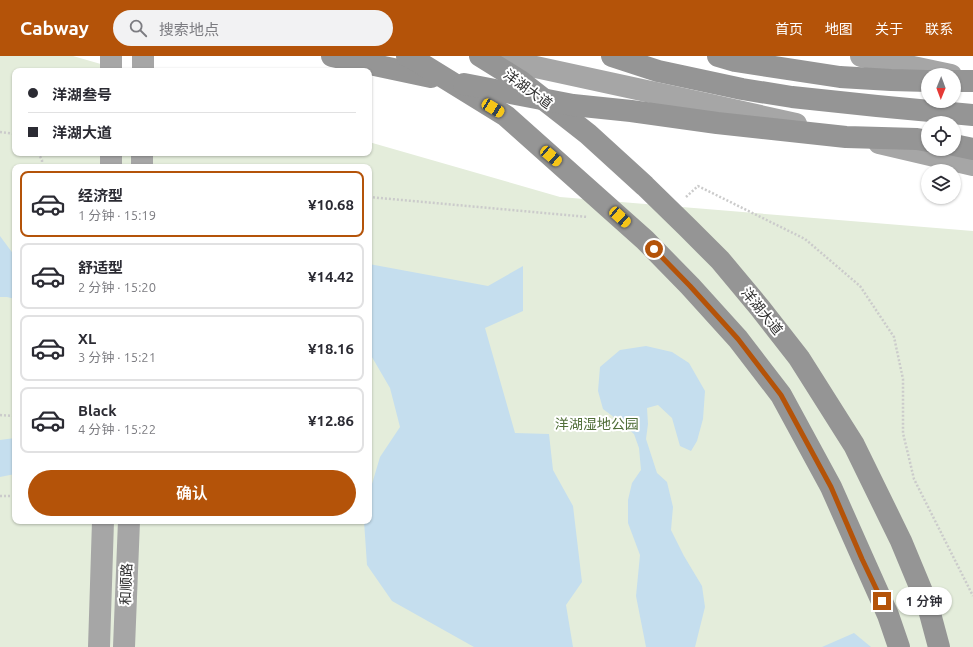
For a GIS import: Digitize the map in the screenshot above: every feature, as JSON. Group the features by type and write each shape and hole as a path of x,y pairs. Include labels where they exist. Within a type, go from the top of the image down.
{"highway":[{"path":"332,56 573,105 846,137 921,140"},
{"path":"407,56 506,116 645,240 690,286 738,339 781,395 831,487 888,615 899,647"},
{"name":"洋湖大道","path":"480,56 519,80 588,134 645,186 720,260 800,358 854,446 901,541 928,606 939,647"},
{"path":"612,56 658,71 742,89 792,97 973,115"},
{"path":"718,56 736,62 840,77 921,81"},
{"path":"961,81 973,80"},
{"path":"961,146 973,149"}],"main road":[{"path":"111,56 111,68"},
{"path":"142,68 143,56"},
{"path":"485,56 711,104 973,165"},
{"path":"861,56 921,68"},
{"path":"961,77 973,80"},
{"name":"和顺路","path":"99,647 103,524"},
{"name":"和顺路","path":"124,647 129,524"}],"path":[{"path":"0,132 12,134"},
{"path":"0,415 12,416"},
{"path":"0,496 12,496"}],"green space":[{"name":"洋湖湿地公园","path":"0,56 73,56 115,68 12,68 12,156 372,156 372,143 560,197 973,231 973,647 0,647"}],"water":[{"path":"0,236 12,252 12,298 0,297"},
{"path":"372,265 488,286 523,266 523,311 485,328 515,433 549,434 553,470 573,506 582,582 566,605 573,647 474,647 392,601 367,565 364,524 372,524 372,484 380,457 400,427 390,388 372,357"},
{"path":"646,346 672,352 689,363 705,391 703,419 697,441 691,451 680,446 672,418 658,405 647,408 648,424 646,439 657,473 667,482 673,507 671,530 684,556 702,586 705,607 695,647 646,647 636,596 640,555 628,523 628,500 632,483 641,470 639,448 634,434 603,409 598,391 600,367 620,350"},
{"path":"12,438 12,475 0,477 0,440"},
{"path":"854,633 871,647 822,647"}],"route":[{"path":"654,249 738,339 781,395 831,487 882,601"}]}
